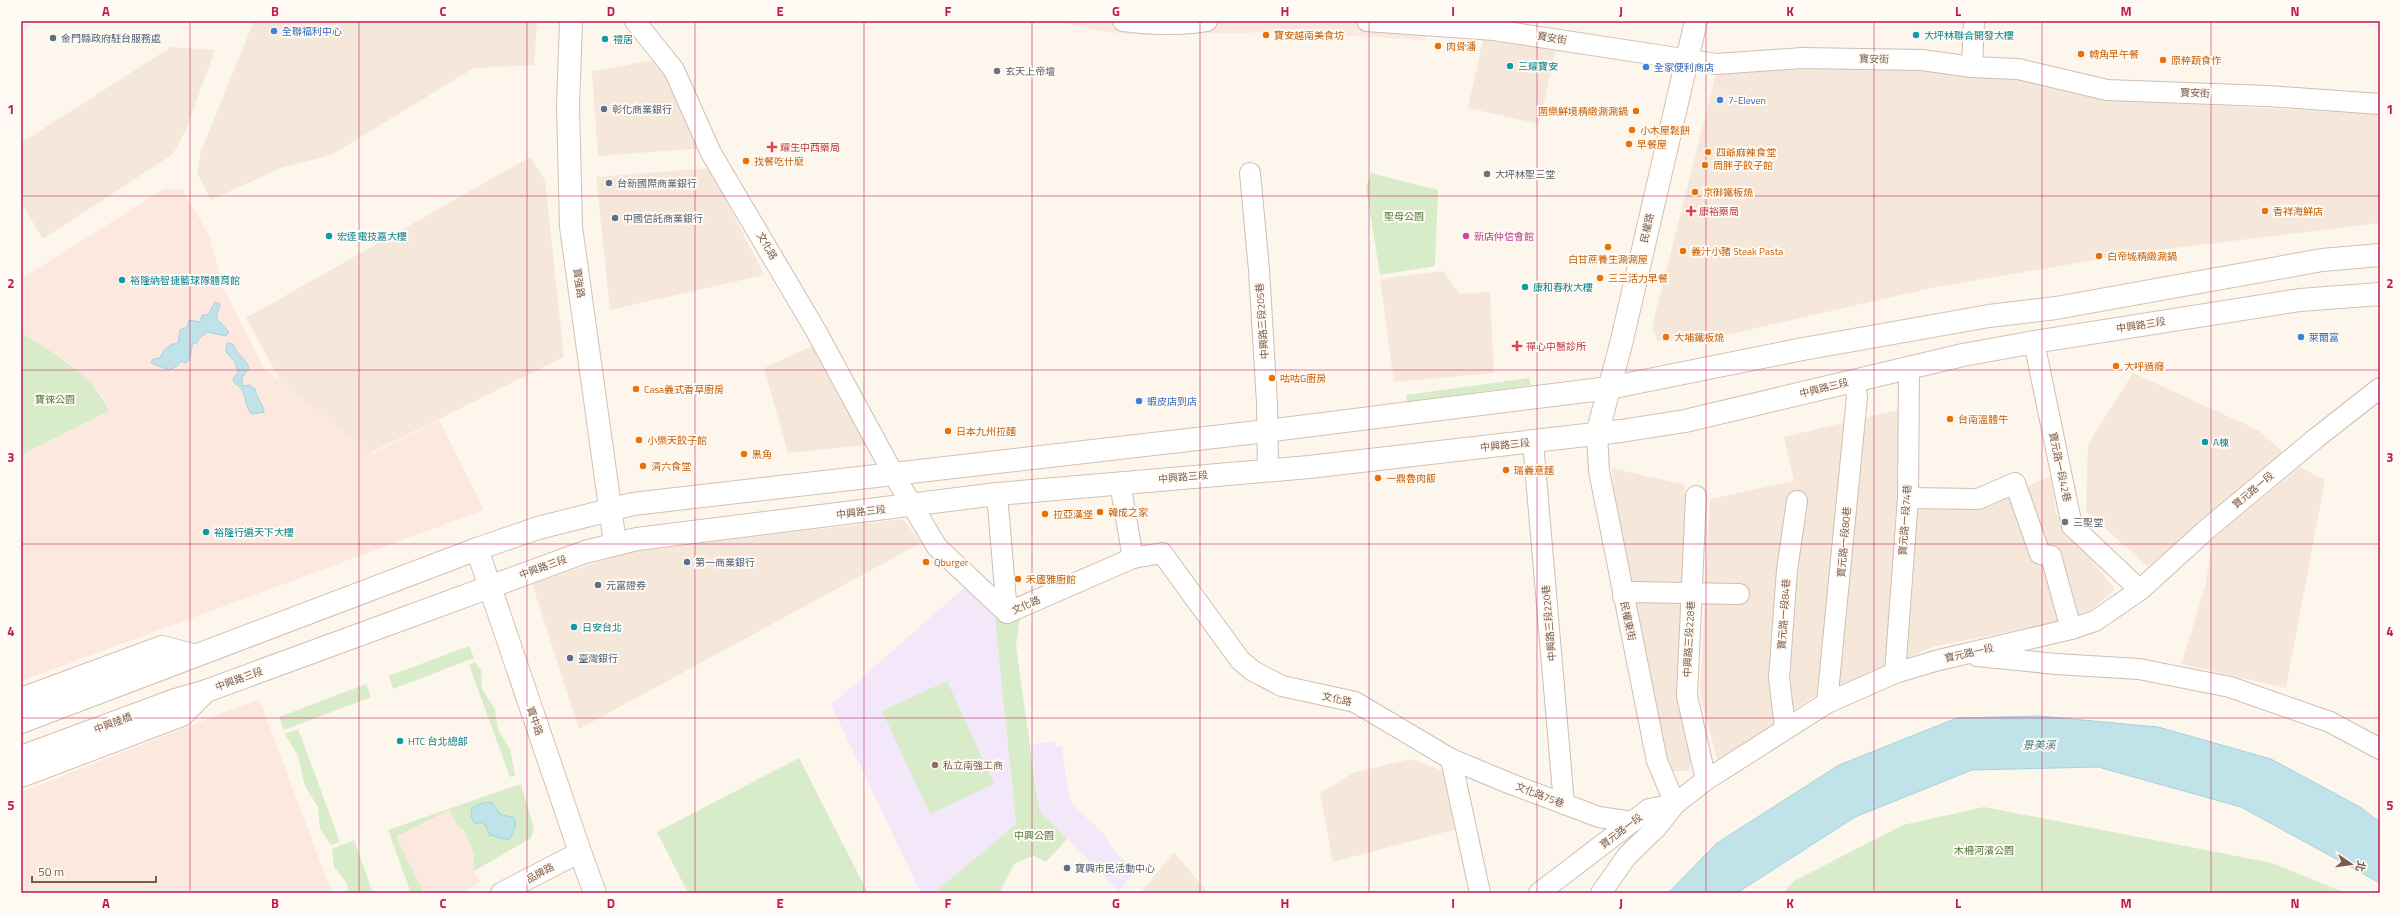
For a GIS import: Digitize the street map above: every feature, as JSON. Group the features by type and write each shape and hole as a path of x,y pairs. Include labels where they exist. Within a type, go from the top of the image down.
{"street":[{"name":"寶強路","path":"572,21 568,105 571,227 615,543"},
{"name":"文化路","path":"635,21 674,70 711,153 816,331 894,475 937,546 1007,613 1133,558 1162,553 1240,660 1253,671 1282,686 1354,702 1451,759"},
{"path":"1124,21 1152,24 1189,24 1206,21"},
{"name":"寶安街","path":"1367,21 1494,30 1716,64 1802,58 1922,60 1972,67 2018,69 2107,90 2267,96 2380,104"},
{"name":"民權路","path":"1597,434 1621,344 1696,21"},
{"path":"1972,67 1974,21"},
{"name":"中興路三段205巷","path":"1250,173 1259,270 1267,403 1266,431 1268,469"},
{"path":"21,722 477,549 610,508 633,504 1266,431 1609,388 1803,349 1989,316 2056,308 2322,260 2380,255"},
{"path":"2331,298 2339,290 2349,286 2380,284"},
{"name":"中興路三段","path":"21,776 182,715 206,692 489,586 615,543 679,533 912,506 997,494 1268,469 1309,467 1597,434 1685,421 1909,368 2034,342 2300,300 2380,294"},
{"name":"寶元路一段42巷","path":"2034,342 2072,526 2140,590"},
{"name":"寶元路一段74巷","path":"1895,673 1908,498 1909,368"},
{"name":"寶元路一段80巷","path":"1827,703 1857,397 1854,381"},
{"name":"寶元路一段","path":"1539,893 1649,809 1675,804 1706,780 1827,703 1895,673 1961,655 2071,629 2096,621 2140,590 2206,530 2315,439 2380,388"},
{"name":"民權東街","path":"1597,434 1599,471 1657,761 1675,804"},
{"name":"中興路三段220巷","path":"1533,442 1564,804"},
{"path":"1908,498 1978,499 2015,482 2040,554 2051,556 2071,629"},
{"path":"1120,483 1133,558"},
{"path":"997,494 1007,613"},
{"name":"中興路三段228巷","path":"1696,496 1687,696 1706,780"},
{"name":"寶元路一段84巷","path":"1786,728 1779,678 1787,570 1797,501"},
{"name":"寶中路","path":"477,549 595,893"},
{"path":"1623,596 1631,592 1739,594"},
{"path":"21,699 162,647 193,656"},
{"path":"1961,655 2056,664 2139,669 2230,687 2330,722 2380,749"},
{"name":"中興陸橋","path":"21,757 175,700 206,692"},
{"path":"1451,759 1480,893"},
{"name":"文化路75巷","path":"1451,759 1599,817 1632,822"},
{"path":"1601,893 1627,856 1658,827 1675,804"},
{"name":"品牌路","path":"501,893 580,852"}],"shaded area":[{"path":"254,21 537,21 534,65 474,68 331,155 281,168 211,200 197,173 201,151"},
{"path":"1060,21 1428,21 1426,40 1282,32 1138,35 1092,30"},
{"name":"三耀寶安","path":"1484,35 1557,44 1539,124 1468,108"},
{"path":"171,47 215,50 185,132 173,154 43,239 21,202 21,143"},
{"path":"1720,58 2025,77 2125,101 2380,114 2380,223 2142,252 1936,287 1704,340 1657,341 1652,327"},
{"path":"660,59 706,148 598,156 592,71"},
{"path":"530,157 545,180 564,357 368,454 282,384 246,318"},
{"path":"710,168 764,275 610,310 596,177"},
{"path":"164,189 182,189 209,235 223,287 264,368 371,454 439,420 484,510 21,681 21,455 109,411 103,396 68,362 21,332 21,279"},
{"path":"1443,271 1460,294 1490,292 1494,373 1394,382 1380,279"},
{"path":"814,345 866,445 788,453 764,368"},
{"path":"2133,373 2258,430 2284,453 2148,567 2086,511 2088,444"},
{"path":"1902,409 1897,506 1980,507 2051,476 2056,514 2115,590 2091,610 2056,623 1935,646 1812,698 1718,763 1700,694 1710,499 1794,481 1784,437"},
{"path":"2300,467 2325,480 2286,688 2181,664 2205,587 2213,539"},
{"path":"1612,468 1685,485 1680,695 1694,752 1689,771 1670,771 1664,762 1618,532"},
{"name":"日安台北","path":"903,519 921,543 579,729 532,584 628,552"},
{"name":"私立南強工商","path":"965,587 995,618 1016,824 934,893 921,893 831,705"},
{"path":"259,699 332,893 21,893 21,792"},
{"name":"私立南強工商","path":"1055,741 1056,747 1062,746 1068,791 1072,804 1103,833 1115,852 1136,870 1119,891 1039,810 1031,745"},
{"path":"1411,759 1446,772 1461,828 1333,862 1320,793 1353,773"},
{"path":"449,810 457,825 465,831 474,855 474,871 480,882 462,893 424,893 396,838"},
{"path":"1174,852 1208,893 1140,893"}],"green space":[{"name":"聖母公園","path":"1371,173 1438,190 1435,266 1380,275 1366,187"},
{"name":"寶徠公園","path":"21,332 59,356 83,375 102,398 109,411 21,455"},
{"path":"1529,378 1531,385 1407,402 1406,395"},
{"name":"中興公園","path":"1020,617 1016,646 1039,810 1067,839 1046,862 1033,856 1015,863 1001,889 1002,893 934,893 1016,824 995,618"},
{"path":"469,646 474,658 393,689 389,676"},
{"path":"475,662 481,670 482,689 495,709 498,730 510,749 515,776 510,777 469,665"},
{"path":"947,681 994,784 930,814 882,711"},
{"path":"366,684 371,697 284,730 279,717"},
{"path":"298,729 340,842 331,845 320,829 318,807 305,786 298,756 285,734"},
{"path":"799,758 868,893 688,893 657,832"},
{"path":"517,785 521,785 534,828 531,838 474,871 474,855 465,831 457,825 449,810 396,837 424,893 411,893 388,830"},
{"name":"木柵河濱公園","path":"1984,807 2272,863 2346,893 1783,893 1794,881 1903,825"},
{"path":"354,840 373,893 348,893 347,883 334,867 332,849"}],"water":[{"path":"215,302 220,304 216,318 229,332 226,336 207,332 199,338 197,343 193,343 190,356 186,363 181,361 176,367 169,370 151,363 153,359 160,358 163,352 172,344 178,343 180,330 187,327 189,320 200,322 202,315 208,315"},
{"path":"227,343 233,344 236,351 248,365 249,368 242,378 242,386 249,385 255,389 264,412 252,414 248,409 242,390 233,379 238,372 235,362 226,352"},
{"name":"景美溪","path":"2039,716 2158,727 2271,759 2360,807 2380,822 2380,883 2241,807 2098,767 1972,770 1855,817 1737,893 1668,893 1717,843 1839,765 1957,718"},
{"path":"491,802 501,815 513,817 516,824 510,839 490,835 484,823 474,823 471,816 472,808 482,803"}],"place":[{"name":"全聯福利中心","path":"274,31"},
{"name":"寶安越南美食坊","path":"1266,35"},
{"name":"大坪林聯合開發大樓","path":"1916,35"},
{"name":"金門縣政府駐台服務處","path":"53,38"},
{"name":"禮居","path":"605,39"},
{"name":"肉骨潘","path":"1438,46"},
{"name":"轉角早午餐","path":"2081,54"},
{"name":"原粹蔬食作","path":"2163,60"},
{"name":"三耀寶安","path":"1510,66"},
{"name":"全家便利商店","path":"1646,67"},
{"name":"玄天上帝壇","path":"997,71"},
{"name":"7-Eleven","path":"1720,100"},
{"name":"彰化商業銀行","path":"604,109"},
{"name":"圍樂鮮境精緻涮涮鍋","path":"1636,111"},
{"name":"小木屋鬆餅","path":"1632,130"},
{"name":"早餐屋","path":"1629,144"},
{"name":"耀生中西藥局","path":"772,147"},
{"name":"四爺麻辣食堂","path":"1708,152"},
{"name":"找餐吃什麼","path":"746,161"},
{"name":"周胖子餃子館","path":"1705,165"},
{"name":"大坪林聖三堂","path":"1487,174"},
{"name":"台新國際商業銀行","path":"609,183"},
{"name":"京御鐵板燒","path":"1695,192"},
{"name":"康裕藥局","path":"1691,211"},
{"name":"香祥海鮮店","path":"2265,211"},
{"name":"中國信託商業銀行","path":"615,218"},
{"name":"宏達電技嘉大樓","path":"329,236"},
{"name":"新店仲信會館","path":"1466,236"},
{"name":"白甘蔗養生涮涮屋","path":"1608,247"},
{"name":"義汁小豬 Steak Pasta","path":"1683,251"},
{"name":"白帝城精緻涮鍋","path":"2099,256"},
{"name":"三三活力早餐","path":"1600,278"},
{"name":"裕隆納智捷籃球隊體育館","path":"122,280"},
{"name":"康和春秋大樓","path":"1525,287"},
{"name":"大埔鐵板燒","path":"1666,337"},
{"name":"萊爾富","path":"2301,337"},
{"name":"禪心中醫診所","path":"1517,346"},
{"name":"大呼過癮","path":"2116,366"},
{"name":"咕咕G廚房","path":"1272,378"},
{"name":"Casa義式香草廚房","path":"636,389"},
{"name":"蝦皮店到店","path":"1139,401"},
{"name":"台南溫體牛","path":"1950,419"},
{"name":"日本九州拉麵","path":"948,431"},
{"name":"小樂天餃子館","path":"639,440"},
{"name":"A棟","path":"2205,442"},
{"name":"黑角","path":"744,454"},
{"name":"清六食堂","path":"643,466"},
{"name":"瑞義意麵","path":"1506,470"},
{"name":"一鼎魯肉飯","path":"1378,478"},
{"name":"韓成之家","path":"1100,512"},
{"name":"拉亞漢堡","path":"1045,514"},
{"name":"三聖堂","path":"2065,522"},
{"name":"裕隆行遍天下大樓","path":"206,532"},
{"name":"第一商業銀行","path":"687,562"},
{"name":"Qburger","path":"926,562"},
{"name":"禾廬雅廚館","path":"1018,579"},
{"name":"元富證券","path":"598,585"},
{"name":"日安台北","path":"574,627"},
{"name":"臺灣銀行","path":"570,658"},
{"name":"HTC 台北總部","path":"400,741"},
{"name":"私立南強工商","path":"935,765"},
{"name":"寶興市民活動中心","path":"1067,868"}]}
